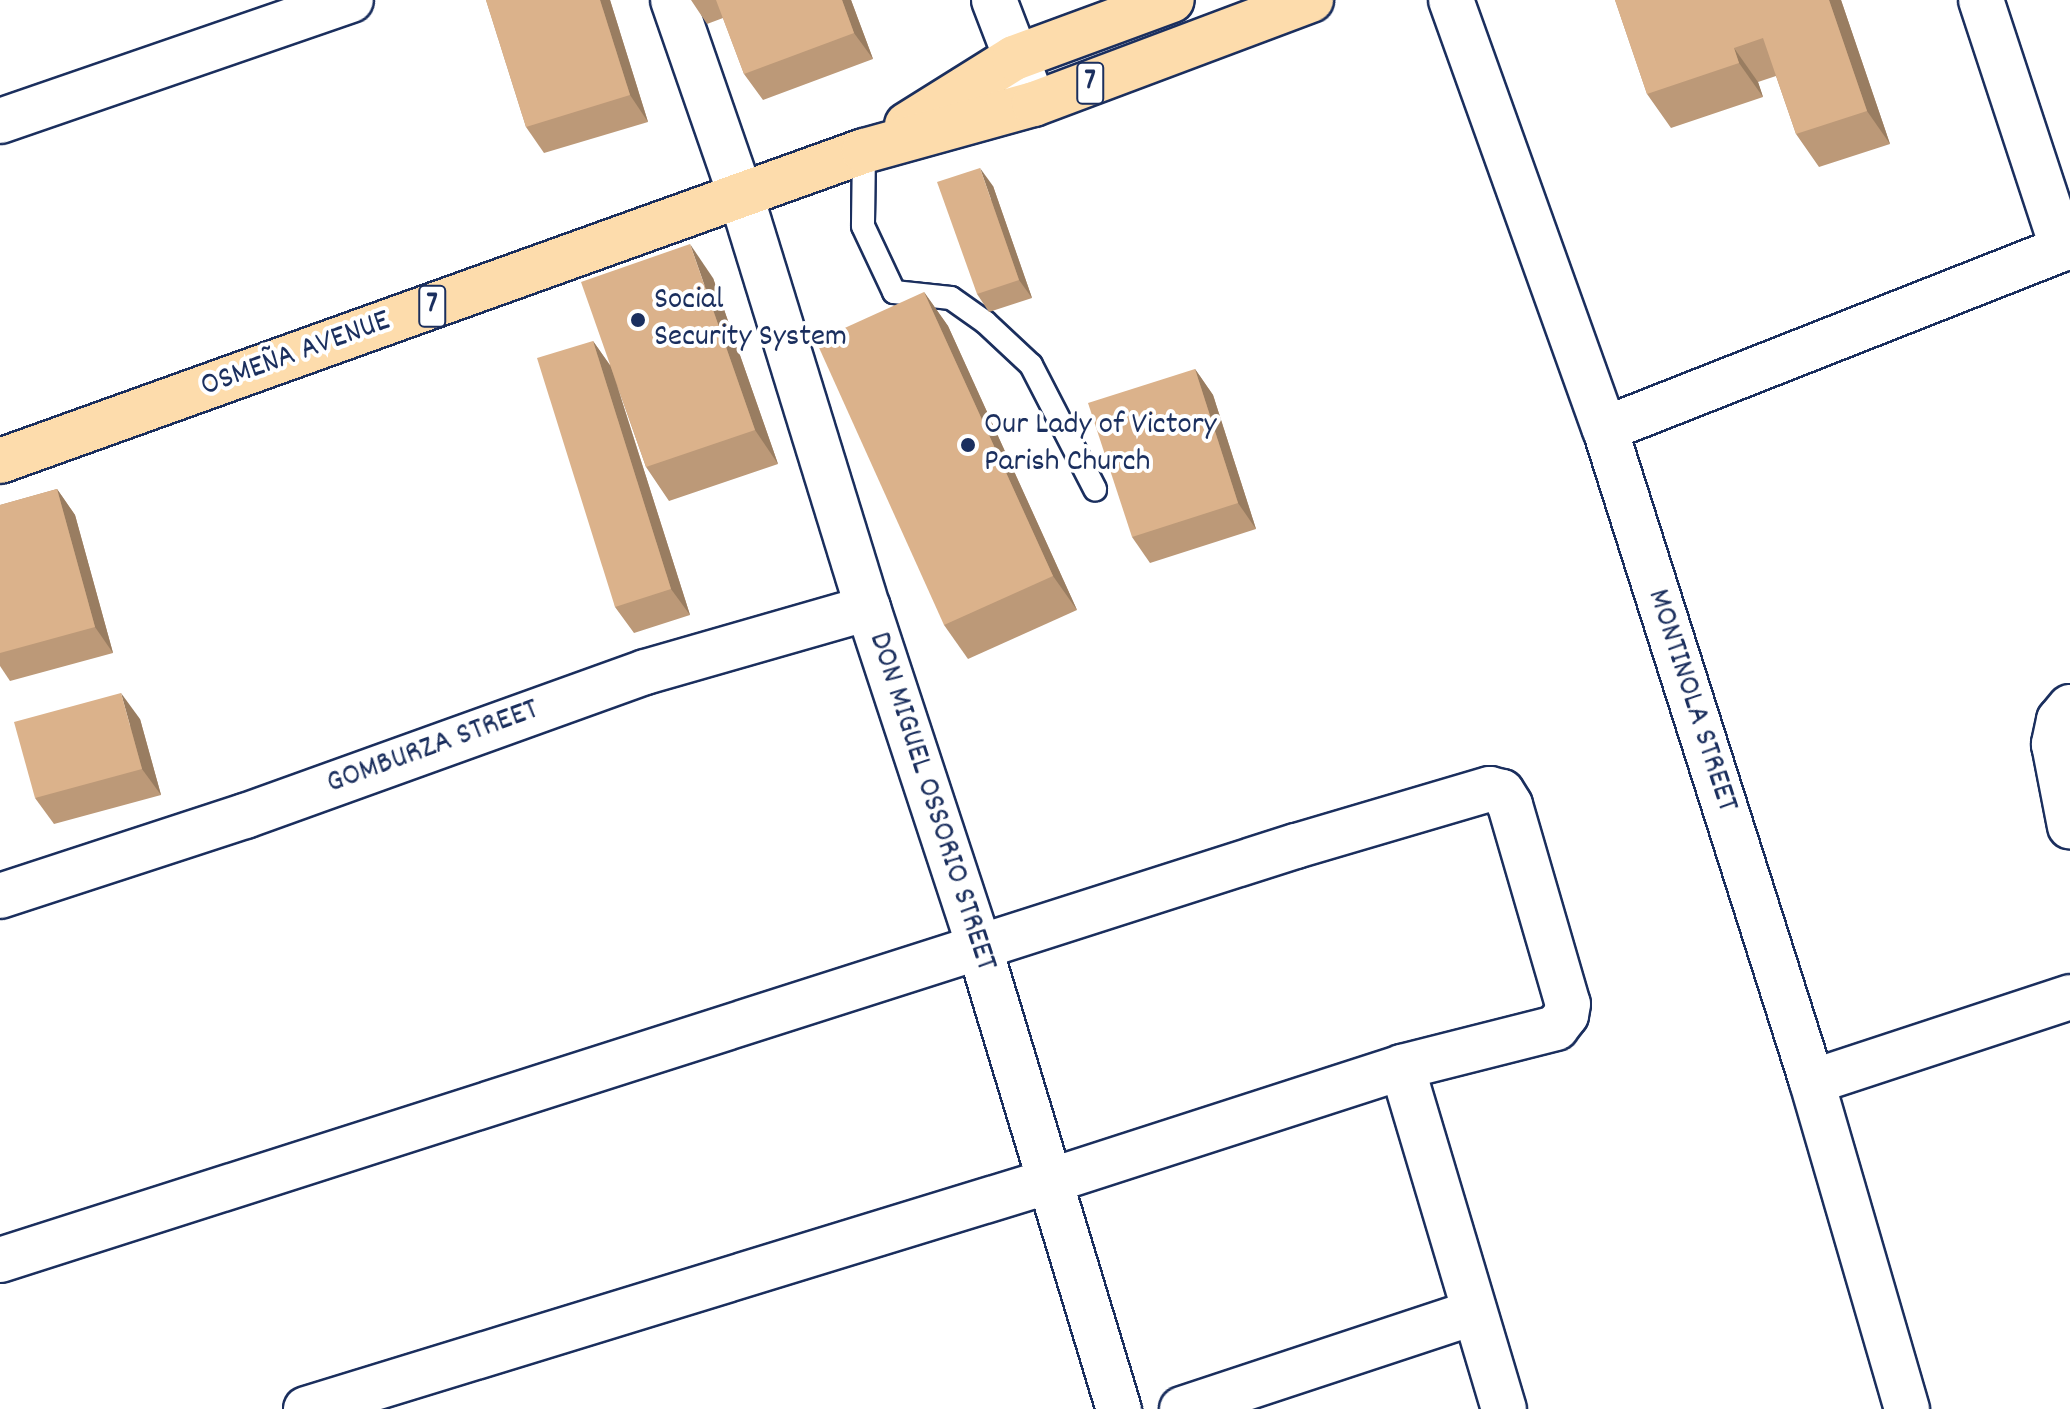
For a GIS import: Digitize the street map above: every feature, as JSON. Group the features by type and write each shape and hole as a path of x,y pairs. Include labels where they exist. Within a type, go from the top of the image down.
{"main road":[{"name":"OSMEÑA AVENUE","path":"864,151 1014,58 1172,0"},
{"name":"OSMEÑA AVENUE","path":"0,461 864,151 1034,104 1311,0"}],"street":[{"path":"0,121 351,0"},
{"name":"DON MIGUEL OSSORIO STREET","path":"673,0 741,196 868,608 979,946 1119,1409"},
{"path":"994,0 1034,104"},
{"name":"MONTINOLA STREET","path":"1451,0 1605,429 1812,1082 1907,1409"},
{"path":"1605,429 2067,248 1981,0"},
{"name":"GOMBURZA STREET","path":"0,896 245,816 645,672 868,608"},
{"path":"2070,707 2059,720 2054,744 2070,826"},
{"path":"0,1260 979,946 1400,815 1490,789 1502,792 1510,805 1568,1004 1566,1015 1556,1028 1402,1067 1050,1181 306,1409"},
{"path":"1812,1082 2070,997"},
{"path":"1402,1067 1504,1409"},
{"path":"1182,1409 1473,1313"}],"lane":[{"path":"864,151 863,226 894,292 951,298 985,322 1031,365 1095,489"}],"building":[{"path":"486,0 600,0 630,95 526,127"},
{"path":"716,0 842,0 854,33 744,74"},
{"path":"1615,0 1829,0 1867,111 1796,134 1763,38 1734,48 1739,63 1647,94"},
{"path":"980,168 1019,280 977,294 937,182"},
{"path":"690,244 755,430 646,467 581,282"},
{"path":"924,292 1053,576 944,625 816,341"},
{"path":"593,341 671,589 615,607 537,358"},
{"path":"1195,369 1238,503 1132,537 1088,403"},
{"path":"57,489 95,627 0,653 0,505"},
{"path":"121,693 142,769 35,798 14,722"}],"place":[{"name":"Social Security System","path":"638,320"},
{"name":"Our Lady of Victory Parish Church","path":"968,445"}]}
